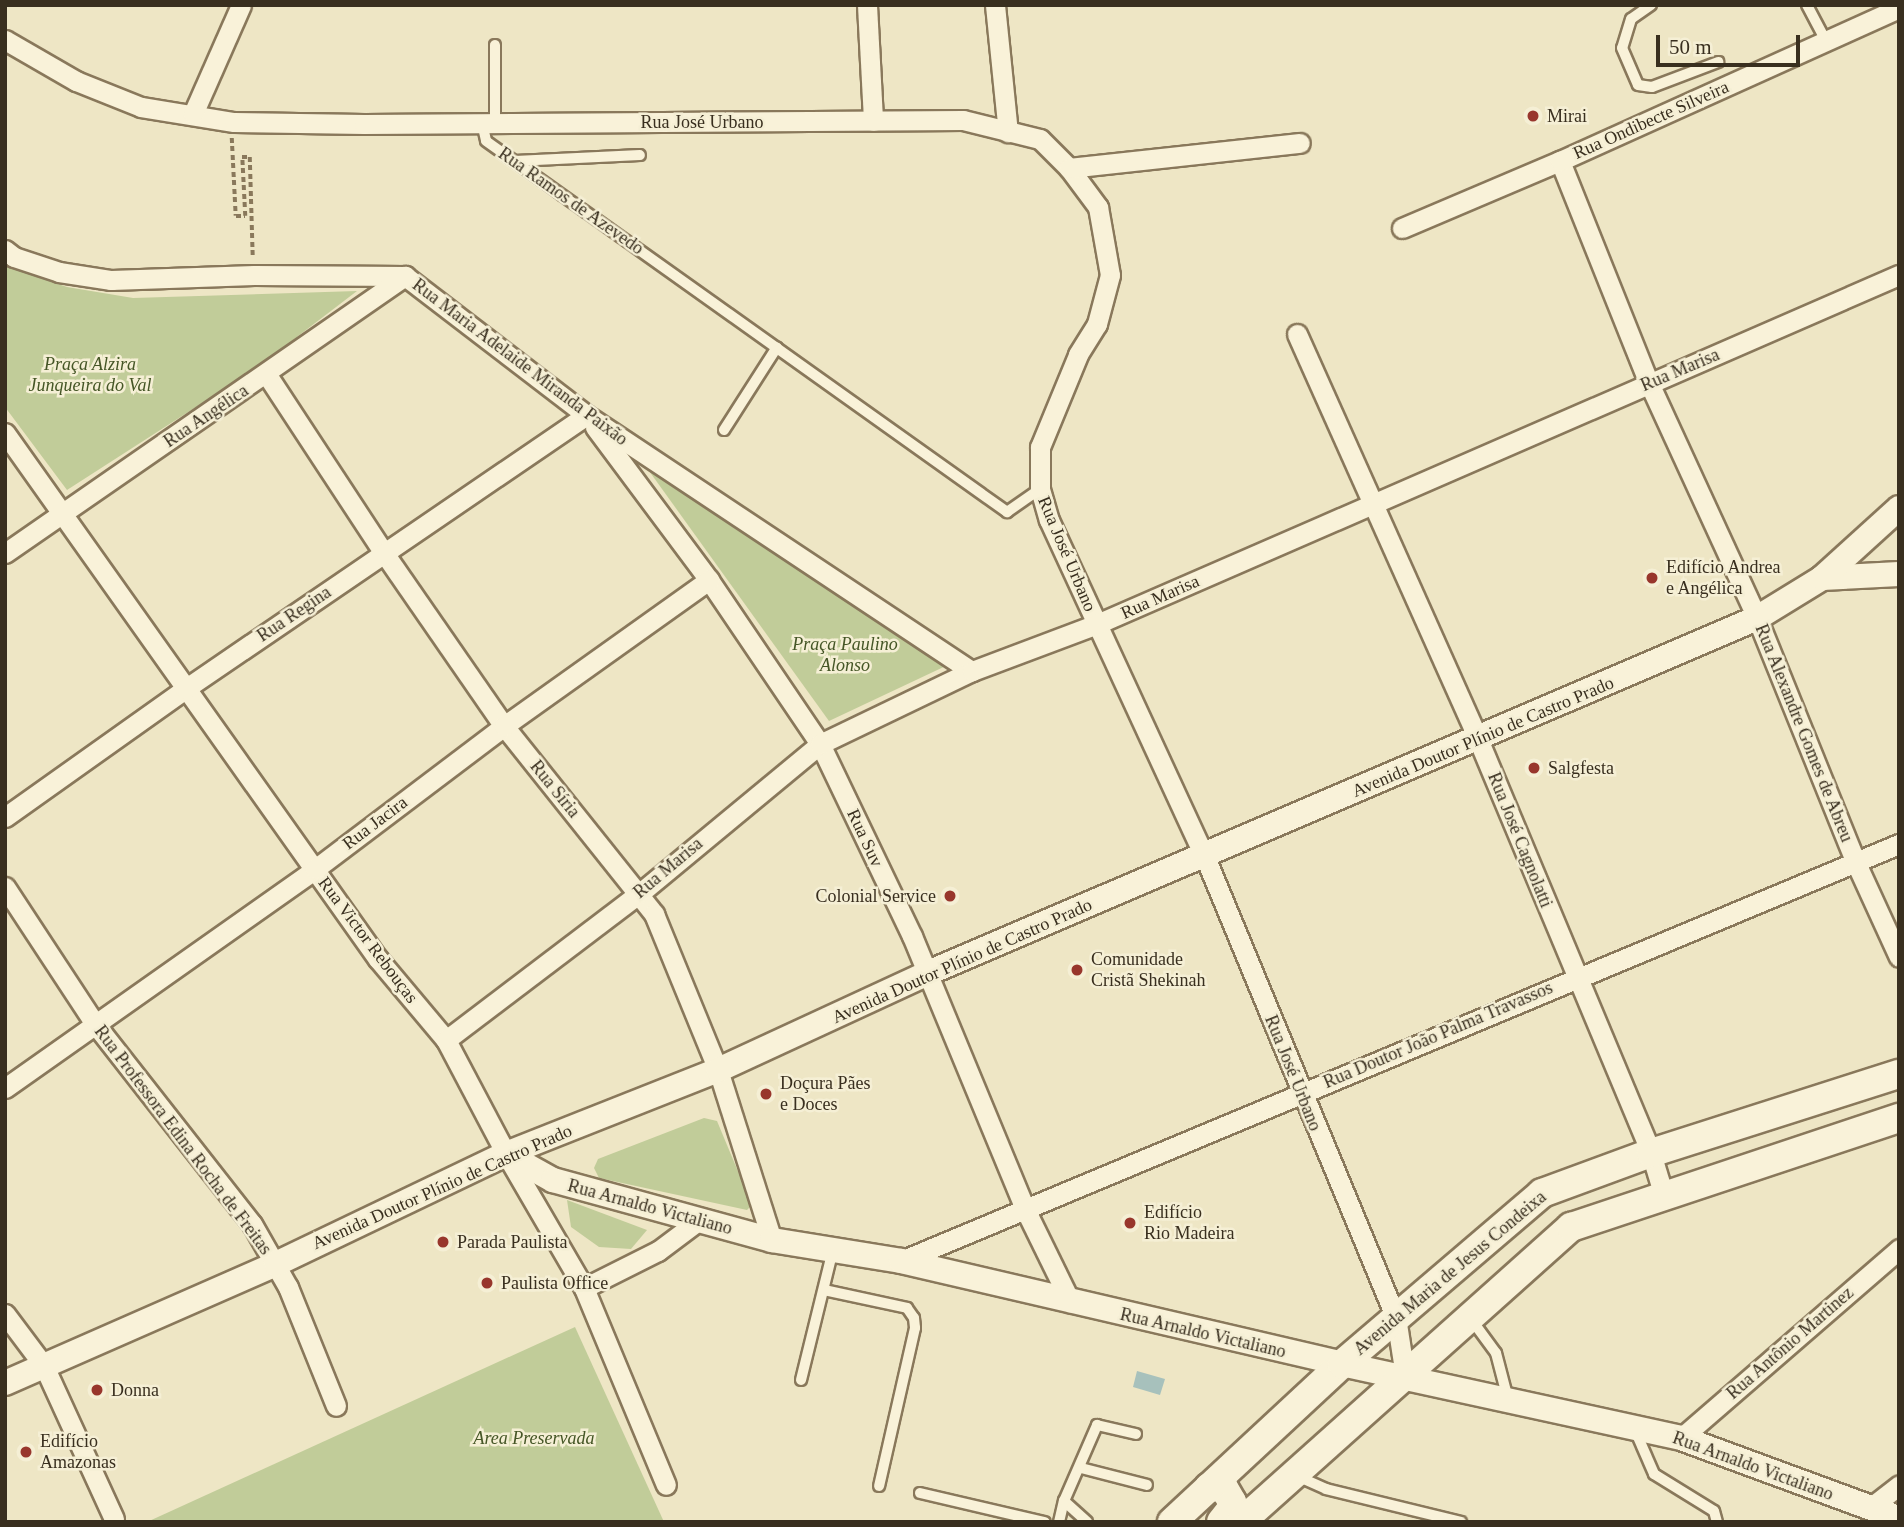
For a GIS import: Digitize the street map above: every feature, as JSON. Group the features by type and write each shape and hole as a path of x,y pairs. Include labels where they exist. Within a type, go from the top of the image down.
{"main road":[{"name":"Avenida Maria de Jesus Condeixa","path":"1172,1522 1342,1364 1542,1193 1651,1153 1899,1074"},
{"path":"1241,1522 1571,1227 1899,1118"},
{"path":"1209,1487 1224,1488 1232,1502 1231,1509 1221,1522"}],"street":[{"path":"193,114 241,5"},
{"path":"867,5 873,121"},
{"path":"995,5 1008,132"},
{"name":"Rua Ondibecte Silveira","path":"1402,228 1560,161 1899,8"},
{"path":"5,40 76,81 141,107 234,122 489,123"},
{"name":"Rua José Urbano","path":"489,123 963,120 1040,139 1069,168 1098,207 1111,275 1097,324 1077,355 1040,447 1040,489 1049,520 1205,857 1301,1094 1396,1317 1405,1377"},
{"path":"1069,168 1300,143"},
{"name":"Rua Alexandre Gomes de Abreu","path":"1560,161 1650,383 1757,618 1856,863 1899,957"},
{"name":"Rua Maria Adelaide Miranda Paixão","path":"5,250 14,257 60,272 111,280 254,275 405,276 586,415 972,671"},
{"name":"Rua Marisa","path":"446,1040 640,893 820,744 972,671 1097,624 1899,275"},
{"name":"Rua Angélica","path":"5,553 405,276"},
{"name":"Rua José Cagnolatti","path":"1297,334 1478,739 1651,1153 1664,1196"},
{"name":"Rua Síria","path":"267,374 384,553 504,726 640,893 653,914 718,1070 772,1240"},
{"name":"Rua Regina","path":"5,817 186,689 586,415"},
{"name":"Rua Suv","path":"586,415 709,580 820,744 928,973 1026,1211 1070,1303"},
{"name":"Rua Victor Rebouças","path":"5,433 378,959 446,1040 506,1154 584,1288 666,1485"},
{"name":"Avenida Doutor Plínio de Castro Prado","path":"5,1383 276,1264 506,1154 718,1070 928,973 1205,857 1757,618 1822,578 1899,508"},
{"path":"1822,578 1899,574"},
{"name":"Rua Jacira","path":"5,1087 315,869 504,726 709,580"},
{"name":"Rua Doutor João Palma Travassos","path":"901,1261 1026,1211 1576,976 1899,844"},
{"name":"Rua Professora Edina Rocha de Freitas","path":"5,887 95,1024 252,1224 276,1264 336,1406"},
{"name":"Rua Arnaldo Victaliano","path":"506,1154 554,1180 772,1240 901,1261 1070,1303 1681,1438 1899,1518"},
{"path":"584,1288 658,1251 698,1221"},
{"name":"Rua Antônio Martinez","path":"1681,1438 1899,1250"},
{"path":"5,1314 44,1366 114,1518"},
{"path":"1870,1508 1899,1485"}],"lane":[{"path":"1651,5 1630,19 1622,48 1638,85 1660,85 1718,62"},
{"path":"1807,5 1826,41"},
{"path":"489,123 495,45"},
{"name":"Rua Ramos de Azevedo","path":"489,123 486,141 1007,512 1040,489"},
{"path":"514,161 640,155"},
{"path":"724,430 777,347"},
{"path":"801,1380 833,1250"},
{"path":"824,1290 906,1308 914,1318 915,1328 879,1486"},
{"path":"1470,1317 1496,1353 1508,1399"},
{"path":"1059,1522 1064,1501 1081,1468 1097,1425 1136,1434"},
{"path":"1634,1426 1654,1474 1714,1511 1717,1522"},
{"path":"1081,1468 1147,1485"},
{"path":"1293,1475 1326,1489 1461,1522"},
{"path":"920,1493 1022,1519 1045,1522"},
{"path":"1064,1501 1087,1522"}],"path":[{"path":"234,122 231,143 236,216 245,216 242,157 250,156 254,275"}],"green space":[{"name":"Praça Alzira Junqueira do Val","path":"5,266 67,287 133,298 357,291 255,369 67,490 5,407"},
{"name":"Praça Paulino Alonso","path":"639,457 950,664 829,721"},
{"path":"704,1118 717,1121 752,1205 747,1210 599,1178 594,1168 598,1159"},
{"path":"567,1200 647,1230 631,1249 599,1247 571,1227"},
{"name":"Area Preservada","path":"575,1327 664,1522 147,1522"}],"water":[{"path":"1137,1371 1165,1379 1160,1395 1133,1387"}],"place":[{"name":"Mirai","path":"1533,116"},
{"name":"Edifício Andrea e Angélica","path":"1652,578"},
{"name":"Salgfesta","path":"1534,768"},
{"name":"Colonial Service","path":"950,896"},
{"name":"Comunidade Cristã Shekinah","path":"1077,970"},
{"name":"Doçura Pães e Doces","path":"766,1094"},
{"name":"Edifício Rio Madeira","path":"1130,1223"},
{"name":"Parada Paulista","path":"443,1242"},
{"name":"Paulista Office","path":"487,1283"},
{"name":"Donna","path":"97,1390"},
{"name":"Edifício Amazonas","path":"26,1452"}]}
